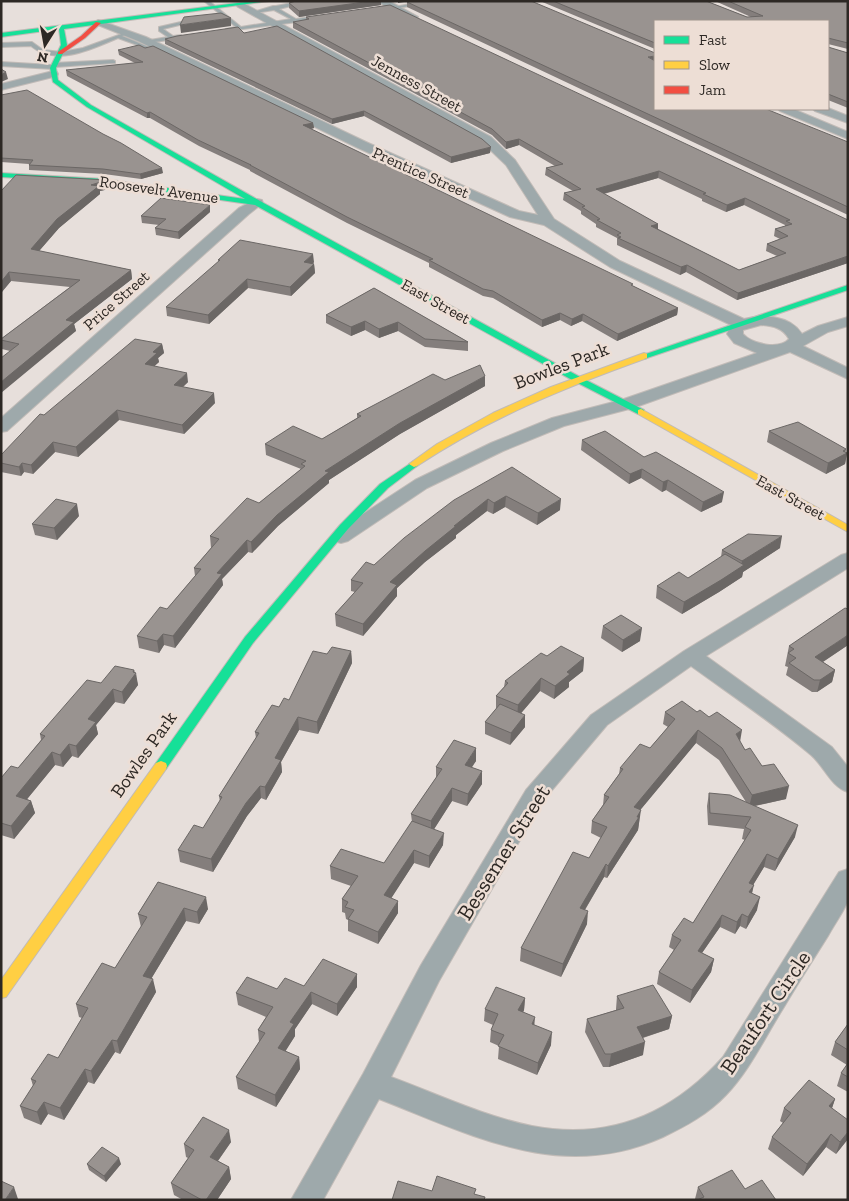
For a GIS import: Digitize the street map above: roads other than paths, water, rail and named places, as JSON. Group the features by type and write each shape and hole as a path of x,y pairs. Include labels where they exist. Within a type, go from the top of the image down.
{"main road":[{"path":"1,35 212,9 271,5"},
{"path":"60,53 79,41 98,23"},
{"path":"53,69 64,45 61,27"},
{"name":"East Street","path":"53,69 55,82 89,106 257,203 577,379 627,404 848,529"},
{"name":"Roosevelt Avenue","path":"1,175 104,181 257,203"},
{"name":"Bowles Park","path":"1,992 249,640 327,547 384,486 440,445 498,414 577,379 848,287"}],"street":[{"name":"Jenness Street","path":"252,5 276,24 487,140 511,163 549,222"},
{"path":"378,5 395,8 421,21"},
{"name":"Prentice Street","path":"98,23 122,34 147,41 380,153 515,214 549,222 615,264 742,324"},
{"path":"4,85 53,69"},
{"path":"786,110 848,136"},
{"path":"807,119 824,111 848,120"},
{"path":"834,130 848,126"},
{"name":"Price Street","path":"1,428 244,211 257,203"},
{"path":"755,321 771,321 795,332 797,340 791,346 770,350 747,345 739,340 735,334 736,328 742,324 755,321"},
{"name":"Bowles Park","path":"327,547 390,503 446,470 558,422 627,404 791,346 824,329 848,321"},
{"path":"791,346 848,374"},
{"name":"Bessemer Street","path":"306,1200 373,1083 430,973 534,796 599,720 691,656 848,559"},
{"path":"691,656 806,738 824,753 848,784"},
{"name":"Beaufort Circle","path":"373,1083 517,1136 541,1141 599,1142 626,1137 654,1127 680,1113 704,1096 732,1067 817,933 848,879"}],"lane":[{"path":"271,5 301,3 299,1"},
{"path":"395,8 437,1"},
{"path":"271,5 297,20"},
{"path":"212,9 225,16"},
{"path":"212,9 225,16 240,29"},
{"path":"221,31 321,16"},
{"path":"172,38 161,28 167,25 200,20"},
{"path":"1,45 32,44 38,50 44,52 85,51 122,34 145,49 160,47"},
{"path":"147,41 192,35"},
{"path":"1,64 53,69 114,62"}]}
